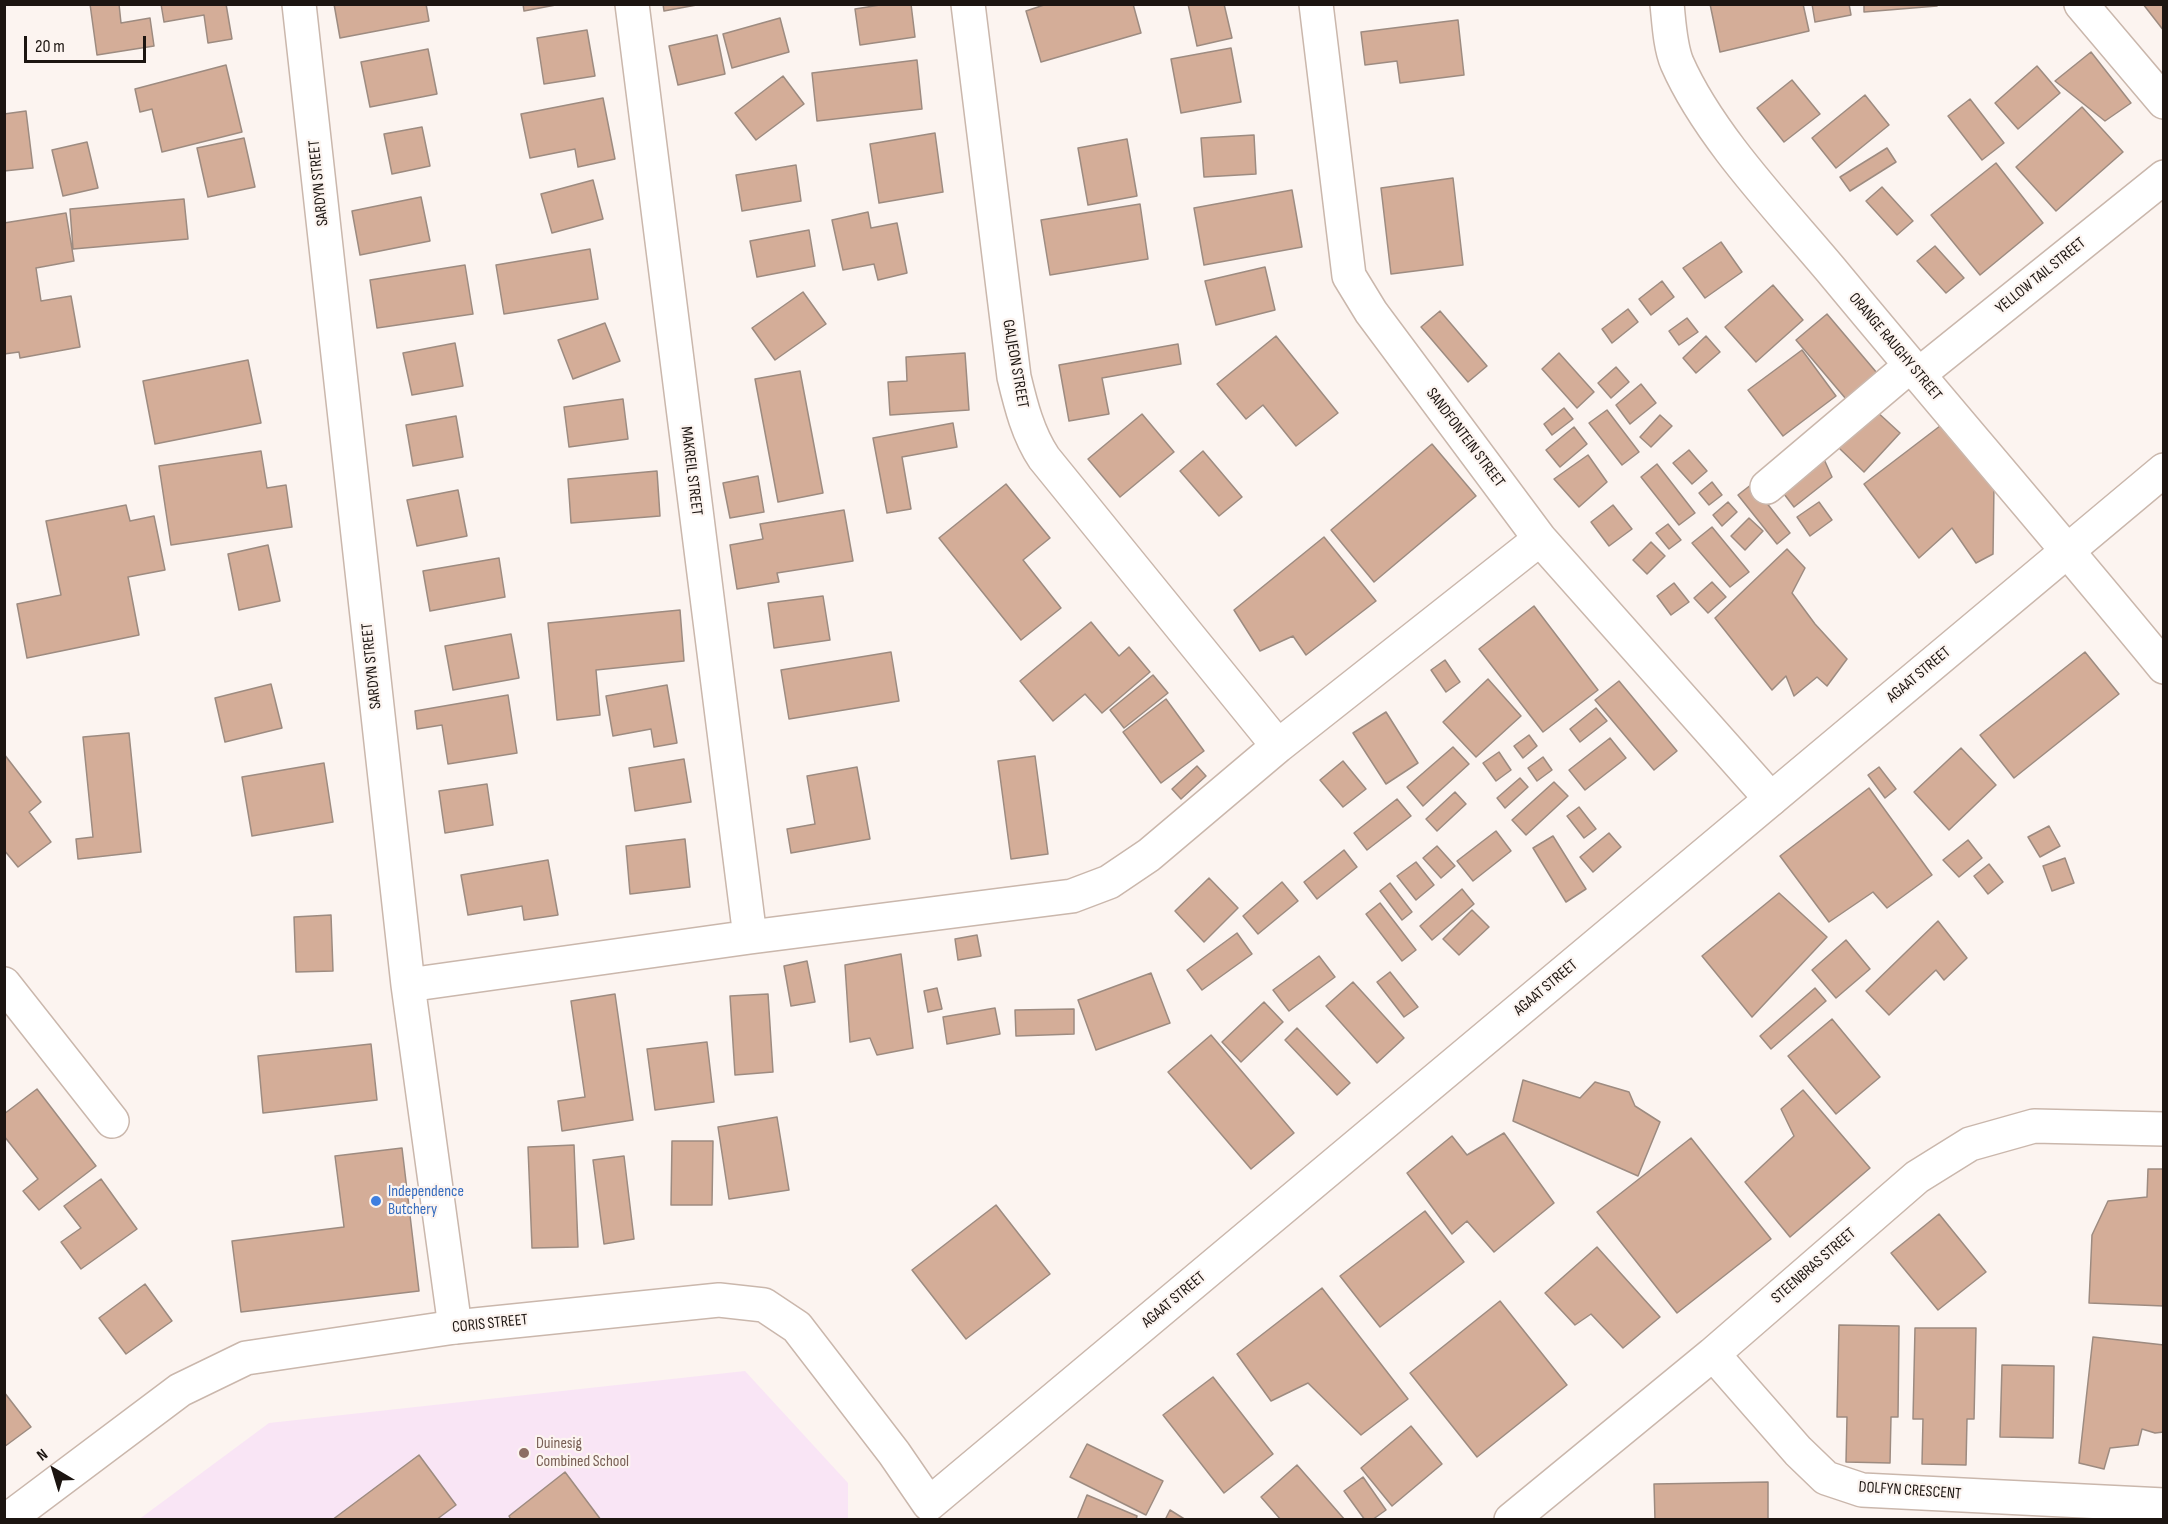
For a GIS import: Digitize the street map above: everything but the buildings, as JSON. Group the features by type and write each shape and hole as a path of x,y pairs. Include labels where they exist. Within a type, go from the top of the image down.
{"street":[{"name":"SARDYN STREET","path":"299,4 408,985 455,1327"},
{"name":"MAKREIL STREET","path":"632,4 750,937"},
{"name":"GALJEON STREET","path":"969,4 1014,377 1020,405 1033,443 1278,746"},
{"name":"SANDFONTEIN STREET","path":"1316,4 1349,276 1371,312 1540,539 1771,799"},
{"name":"ORANGE RAUGHY STREET","path":"1667,4 1676,61 1693,93 1725,143 2068,550 2163,667"},
{"path":"2081,4 2163,102"},
{"name":"YELLOW TAIL STREET","path":"1767,487 2163,177"},
{"name":"AGAAT STREET","path":"928,1512 2163,470"},
{"path":"408,985 750,937 1072,897 1109,882 1149,855 1278,746 1540,539"},
{"path":"4,984 112,1121"},
{"name":"STEENBRAS STREET","path":"1511,1520 1713,1354 1917,1177 1970,1144 2034,1126 2163,1129"},
{"name":"CORIS STREET","path":"7,1520 180,1390 246,1358 455,1327 719,1300 764,1305 796,1327 894,1453 928,1512"},
{"name":"DOLFYN CRESCENT","path":"1713,1354 1798,1451 1826,1478 1862,1490 2163,1505"}],"shaded area":[{"name":"Duinesig Combined School","path":"745,1371 848,1483 848,1519 138,1520 269,1423"}],"place":[{"name":"Independence Butchery","path":"376,1201"},
{"name":"Duinesig Combined School","path":"524,1453"}]}
